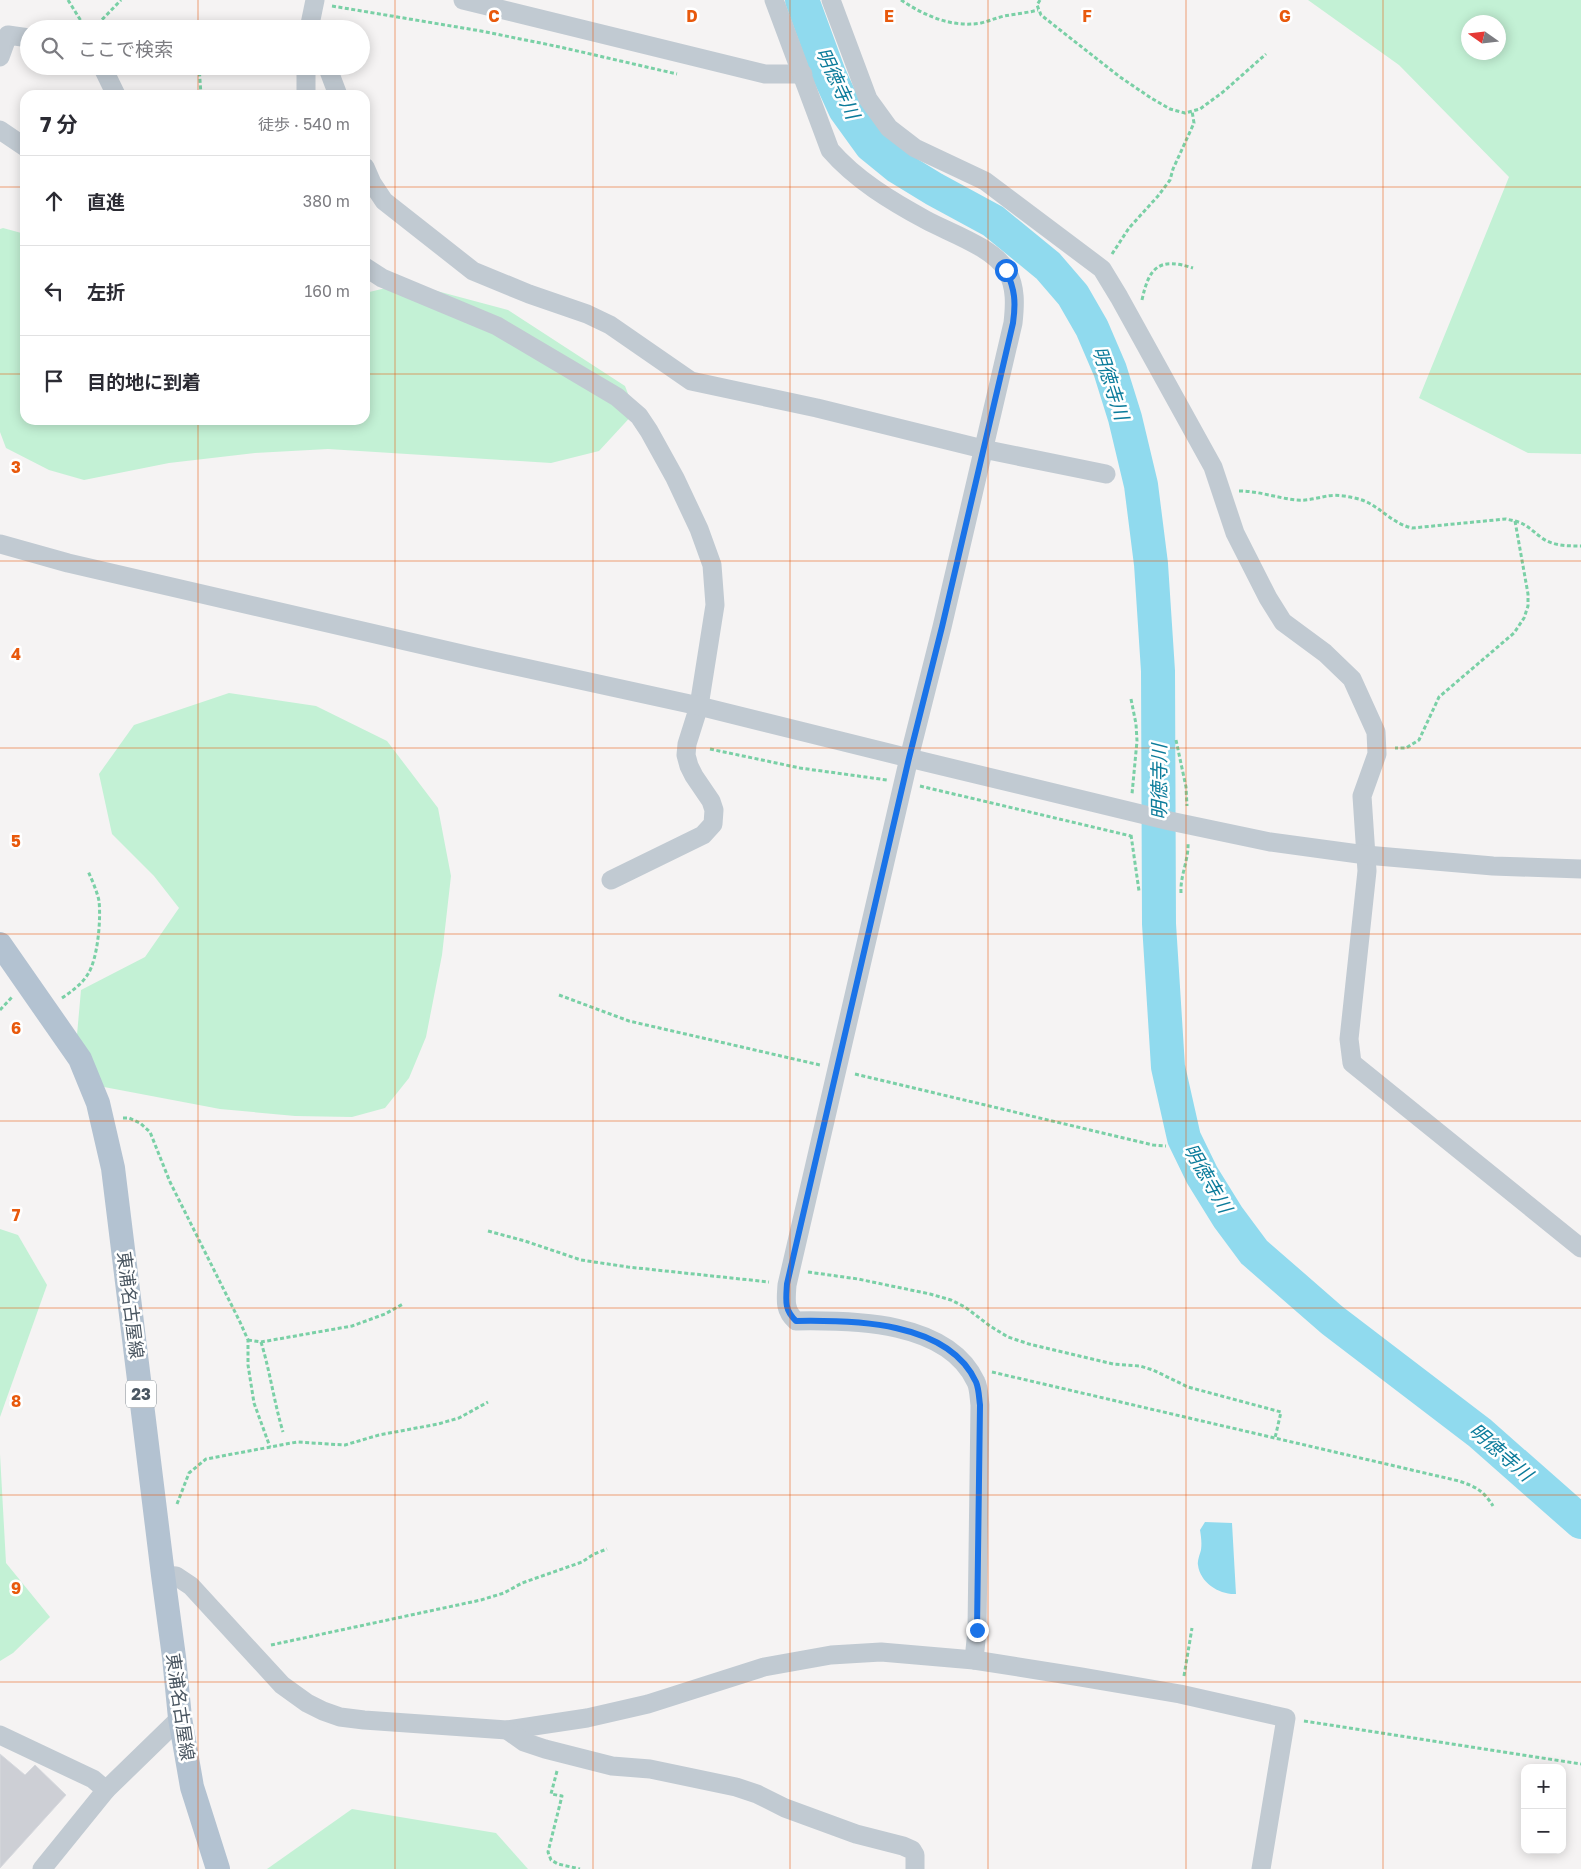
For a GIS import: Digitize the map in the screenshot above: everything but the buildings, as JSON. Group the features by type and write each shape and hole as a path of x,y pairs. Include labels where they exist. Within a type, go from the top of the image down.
{"main road":[{"name":"東浦名古屋線","path":"0,944 80,1059 98,1104 103,1124 113,1168 180,1718 192,1787 218,1869"}],"street":[{"path":"463,0 765,74 802,74"},
{"path":"774,0 830,150 839,160 883,196 983,249 999,261 1013,284 1016,302 1013,323 942,627 909,758 788,1278 786,1302 789,1314 796,1321 841,1320 873,1324 916,1334 939,1342 962,1362 977,1383 980,1405 977,1630 974,1660"},
{"path":"831,0 868,99 889,128 915,148 985,181 1102,268 1213,467 1235,533 1268,598 1283,622 1325,653 1352,678 1376,732 1376,754 1362,796 1367,871 1349,1039 1352,1063 1581,1248"},
{"path":"311,20 315,2"},
{"path":"0,57 8,35 20,37"},
{"path":"106,75 114,90"},
{"path":"306,75 306,90"},
{"path":"330,75 336,90"},
{"path":"0,130 20,144"},
{"path":"370,178 384,201 473,270 529,294 587,314 610,325 691,381 817,408 983,449 1106,474"},
{"path":"370,270 382,278 497,326 617,397 639,416 675,478 699,529 712,565 715,605 699,706 687,744 686,755 694,776 711,801 714,810 713,824 703,835 611,880"},
{"path":"0,544 68,563 699,706 909,758 1270,842 1366,855 1493,866 1581,869"},
{"path":"162,1576 176,1576 191,1586 282,1685 307,1703 340,1717 506,1730 587,1718 639,1706 764,1667 831,1655 881,1652 974,1660 1180,1694 1286,1718 1261,1869"},
{"path":"42,1869 106,1790 180,1718"},
{"path":"506,1730 524,1742 612,1766 650,1769 736,1787 757,1794 785,1808 856,1834 912,1850 915,1856 914,1869"},
{"path":"0,1735 93,1779 106,1790"}],"path":[{"path":"68,0 80,20"},
{"path":"101,20 121,0"},
{"path":"901,0 938,20 962,24 983,22 1038,10"},
{"path":"1040,0 1037,5 1041,15 1120,77 1151,98 1185,113 1200,109 1223,92 1266,54"},
{"path":"315,2 481,31 686,76"},
{"path":"200,75 201,90"},
{"path":"1102,268 1129,228 1170,180 1173,169 1194,123 1192,111"},
{"path":"1134,324 1138,320 1149,275 1156,268 1166,263 1179,263 1193,268"},
{"path":"1223,497 1236,491 1250,491 1297,500 1314,500 1329,496 1349,497 1371,504 1399,525 1412,528 1506,519 1525,523 1543,539 1558,545 1581,546"},
{"path":"1376,746 1406,748 1418,740 1440,697 1514,633 1524,618 1528,606 1528,594 1515,521"},
{"path":"47,1009 81,983 92,966 100,914 99,899 88,871"},
{"path":"559,995 629,1021 1153,1145 1166,1146"},
{"path":"103,1124 118,1118 129,1118 140,1123 150,1132 170,1182 248,1340 248,1365 254,1403 260,1424 270,1447"},
{"path":"488,1231 581,1260 628,1267 710,1275 858,1279 930,1294 952,1300 965,1307 990,1326 1008,1336 1030,1344 1112,1364 1140,1366 1153,1370 1188,1387 1281,1412 1274,1438"},
{"path":"248,1340 261,1342 352,1326 385,1314 403,1304"},
{"path":"261,1342 267,1360 283,1432"},
{"path":"972,1375 988,1371 1459,1481 1474,1486 1485,1493 1493,1506"},
{"path":"175,1508 189,1473 206,1459 297,1442 345,1445 379,1435 452,1420 488,1402"},
{"path":"250,1650 481,1600 504,1593 522,1583 582,1562 607,1548"},
{"path":"1180,1694 1192,1628"},
{"path":"1286,1718 1581,1764"},
{"path":"562,1753 551,1794 562,1796 548,1852 551,1860 558,1864 580,1869"}],"green space":[{"path":"1308,0 1581,0 1581,454 1528,453 1419,398 1509,177 1399,65"},
{"path":"3,228 20,233 20,425 370,425 370,292 407,283 508,310 625,386 635,412 599,451 551,463 328,449 255,453 169,463 84,480 49,470 6,448 0,432 0,229"},
{"path":"229,693 316,706 387,741 438,808 451,876 442,955 426,1037 409,1078 385,1108 352,1117 295,1116 220,1109 104,1087 77,1035 81,990 145,957 179,908 154,876 112,834 99,774 134,725"},
{"path":"0,1229 18,1235 47,1285 0,1417"},
{"path":"0,1454 6,1563 50,1617 13,1653 0,1661"},
{"path":"352,1809 496,1833 528,1869 267,1869"}],"water":[{"path":"1205,1522 1232,1523 1236,1594 1230,1594 1212,1587 1200,1571 1198,1560 1201,1547 1200,1530"}],"waterway":[{"name":"明徳寺川","path":"802,0 829,74 845,109 871,145 898,167 993,221 1048,266 1073,295 1092,328 1110,370 1125,418 1141,485 1151,564 1158,671 1159,924 1168,1067 1184,1138 1202,1175 1228,1217 1254,1252 1332,1320 1480,1433 1581,1522"}],"route":[{"path":"977,1630 980,1405 977,1383 962,1362 939,1342 916,1334 873,1324 841,1320 796,1321 789,1314 786,1302 787,1284 909,758 942,627 1013,323 1016,302 1013,284 1006,270"}]}
